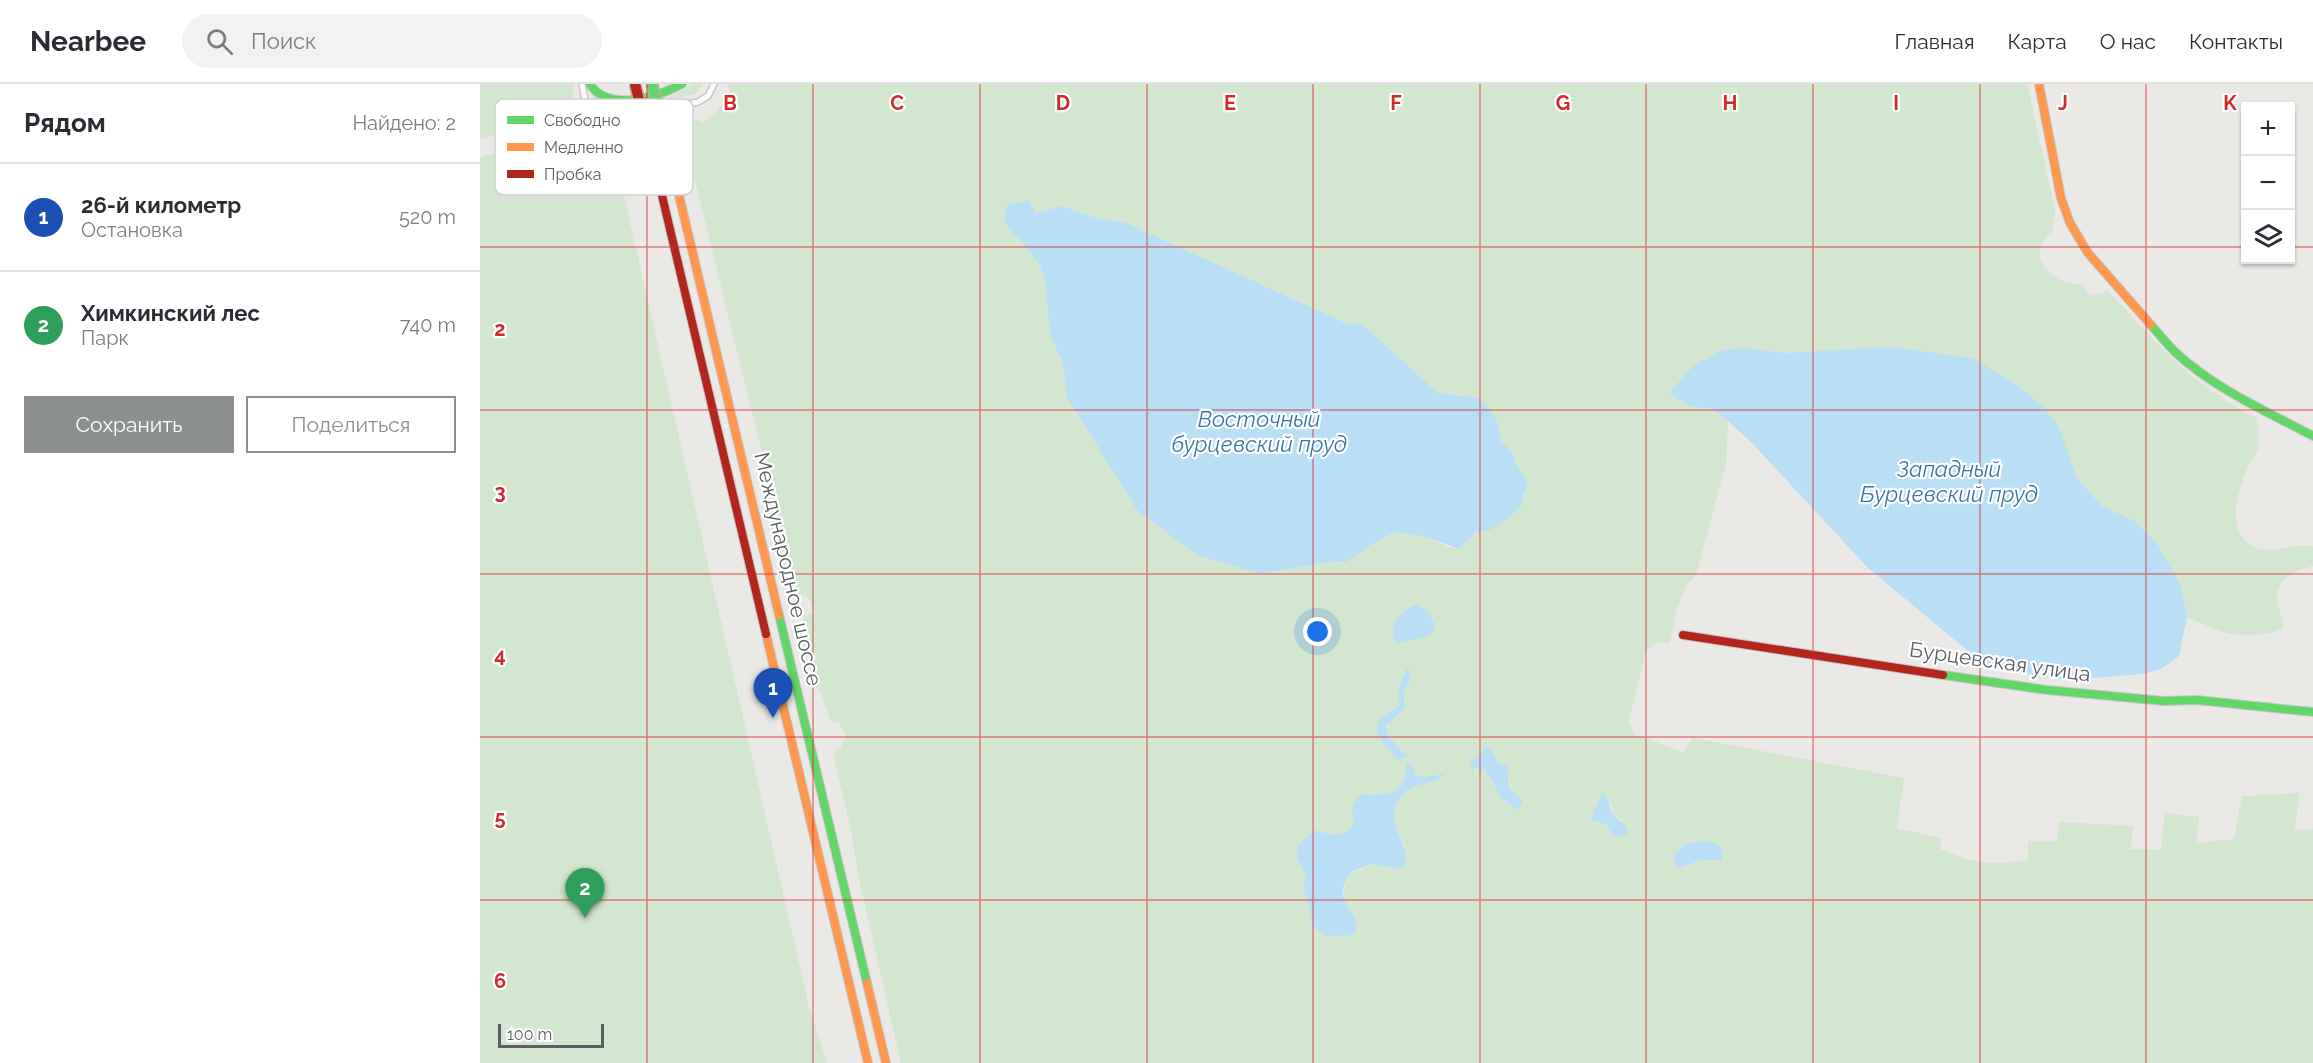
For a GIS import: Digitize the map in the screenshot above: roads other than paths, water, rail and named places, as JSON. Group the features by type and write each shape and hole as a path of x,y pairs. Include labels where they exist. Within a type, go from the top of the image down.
{"main road":[{"path":"590,84 600,96 607,99"},
{"name":"Международное шоссе","path":"635,84 639,99"},
{"name":"Международное шоссе","path":"652,84 656,99"},
{"path":"628,99 667,92 682,84"},
{"path":"2039,84 2061,198 2070,223 2088,252 2134,307 2183,358 2206,377 2240,398 2313,436"},
{"name":"Международное шоссе","path":"662,195 868,1063"},
{"name":"Международное шоссе","path":"679,195 886,1063"},
{"name":"Бурцевская улица","path":"1683,635 1783,652 2047,690 2164,701 2197,700 2313,712"}],"street":[{"path":"582,84 585,99"},
{"path":"693,103 708,96 714,84"}],"water":[{"name":"Восточный бурцевский пруд","path":"1029,201 1036,213 1062,206 1099,219 1124,222 1346,323 1363,325 1438,393 1479,398 1488,407 1497,421 1502,442 1512,452 1526,480 1528,487 1523,494 1522,505 1490,530 1475,533 1459,549 1428,537 1395,532 1372,544 1347,562 1337,561 1260,574 1197,555 1137,510 1067,397 1063,364 1050,334 1045,280 1039,263 1004,222 1007,204"},
{"name":"Западный Бурцевский пруд","path":"1890,347 1972,358 2016,384 2045,408 2059,428 2077,478 2102,506 2133,520 2156,542 2181,586 2187,617 2179,656 2161,669 2143,674 2070,680 1985,665 1868,568 1752,443 1728,421 1711,409 1691,407 1669,393 1692,367 1722,350 1744,348 1786,353"},
{"path":"1416,605 1425,609 1430,615 1435,632 1418,639 1396,643 1393,629 1396,621 1405,611"},
{"path":"1408,667 1411,678 1404,692 1405,708 1386,726 1388,736 1407,756 1397,759 1381,740 1377,728 1382,717 1399,706 1399,686"},
{"path":"1485,746 1490,748 1497,762 1507,765 1509,787 1523,802 1517,810 1501,798 1485,771 1470,766 1470,761 1480,755"},
{"path":"1411,763 1415,776 1425,777 1446,773 1409,789 1397,803 1394,812 1395,821 1406,856 1405,866 1394,868 1373,864 1352,871 1344,884 1343,895 1355,918 1356,929 1353,935 1324,936 1311,920 1303,888 1306,878 1297,857 1298,846 1315,830 1336,835 1345,832 1354,823 1353,807 1361,794 1386,794 1398,788 1405,774 1406,764"},
{"path":"1602,793 1608,800 1612,812 1627,828 1625,835 1614,837 1606,824 1591,820"},
{"path":"1709,841 1720,848 1721,860 1700,860 1680,868 1675,865 1674,855 1686,843"}],"place":[{"name":"26-й километр","path":"773,718"},
{"name":"Химкинский лес","path":"585,918"}]}
